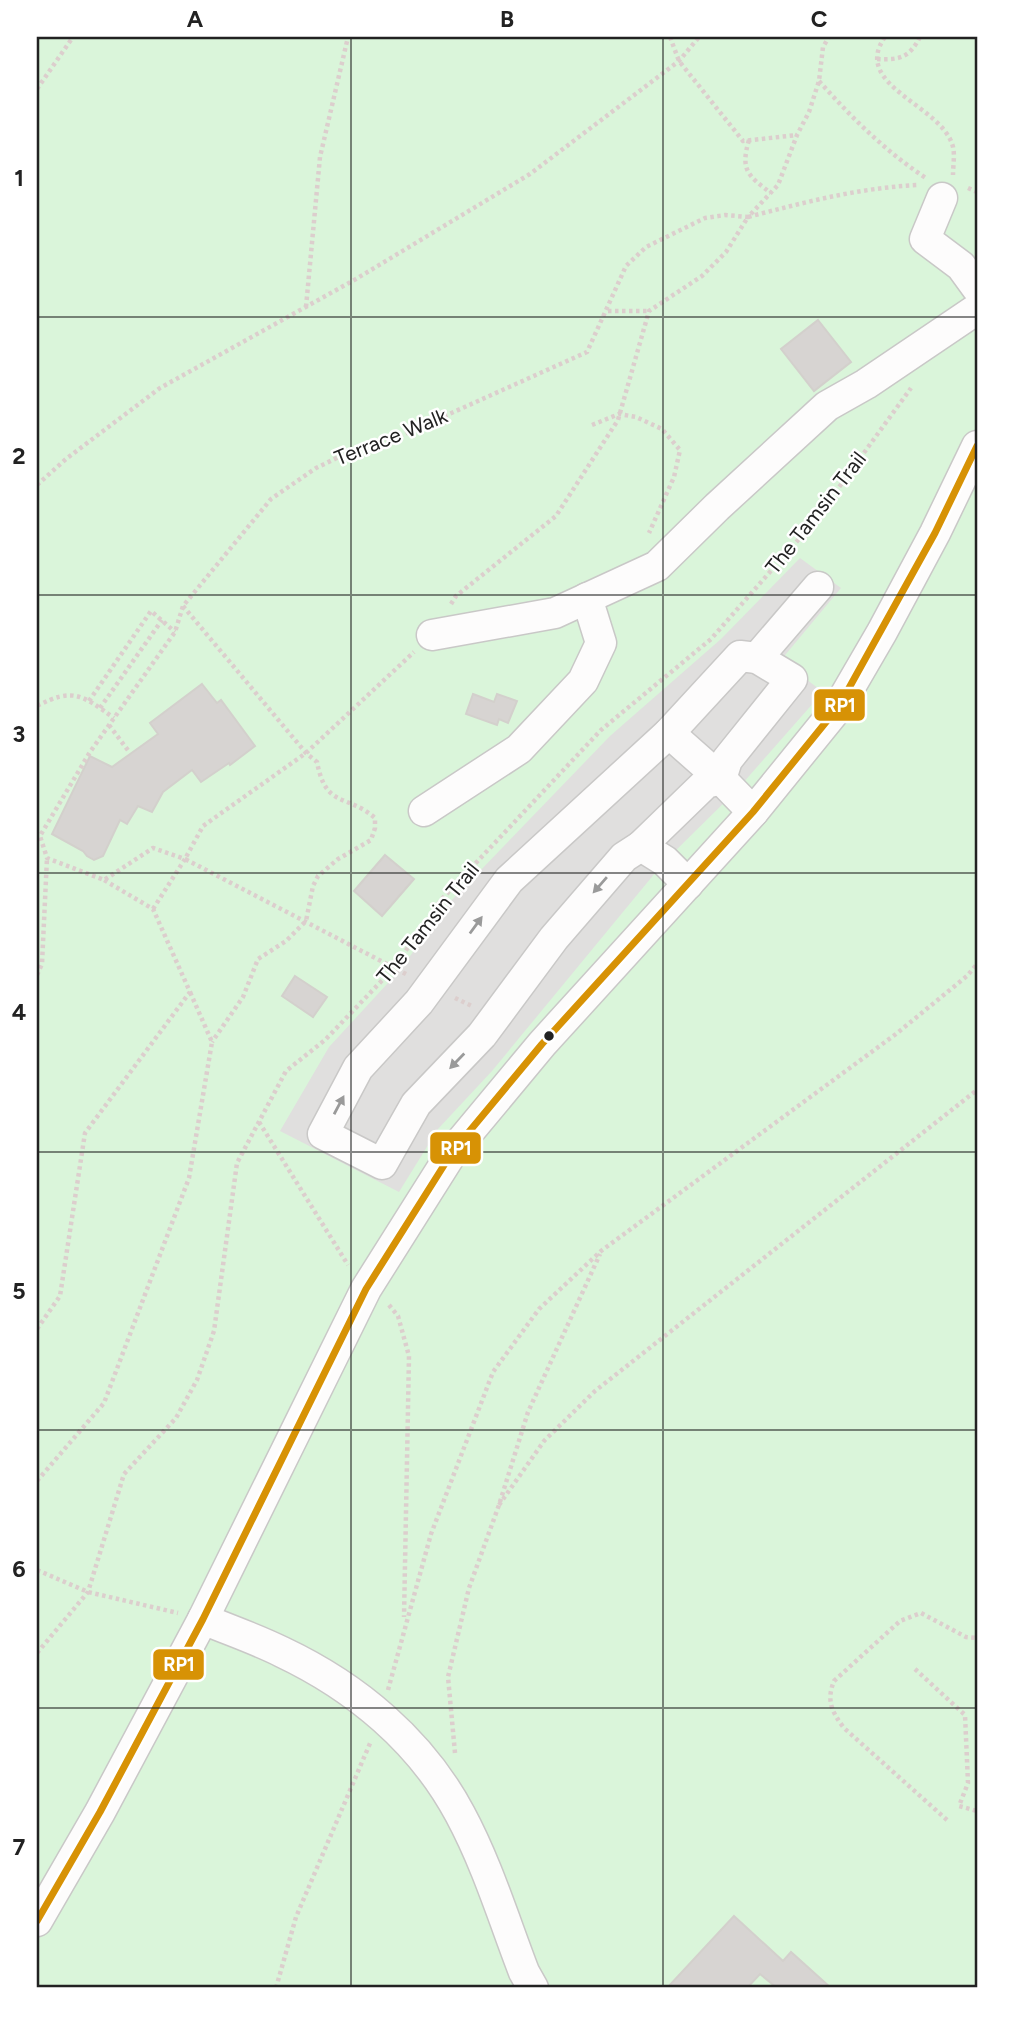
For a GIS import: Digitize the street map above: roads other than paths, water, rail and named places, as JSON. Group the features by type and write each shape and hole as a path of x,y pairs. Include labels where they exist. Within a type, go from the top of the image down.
{"street":[{"path":"944,188 925,239 961,266 977,288"},
{"path":"432,635 555,613 657,566 827,406 872,380 977,309"},
{"path":"37,1921 100,1812 203,1619 366,1289 453,1151 542,1044 753,812 838,706 888,621 977,446"},
{"path":"757,658 818,587"},
{"path":"424,811 519,748 583,681 601,643 587,598"},
{"path":"740,656 757,658 792,678 727,760 721,779 706,783 641,846 624,857 615,867 554,938 482,1035 416,1104 382,1164 323,1135 358,1068 419,1002 509,880 669,733 740,656"},
{"path":"669,733 721,779 753,812"},
{"path":"641,846 665,861 688,884"},
{"path":"203,1619 281,1651 331,1678 382,1715 427,1762 460,1814 524,1972 533,1988"}]}
